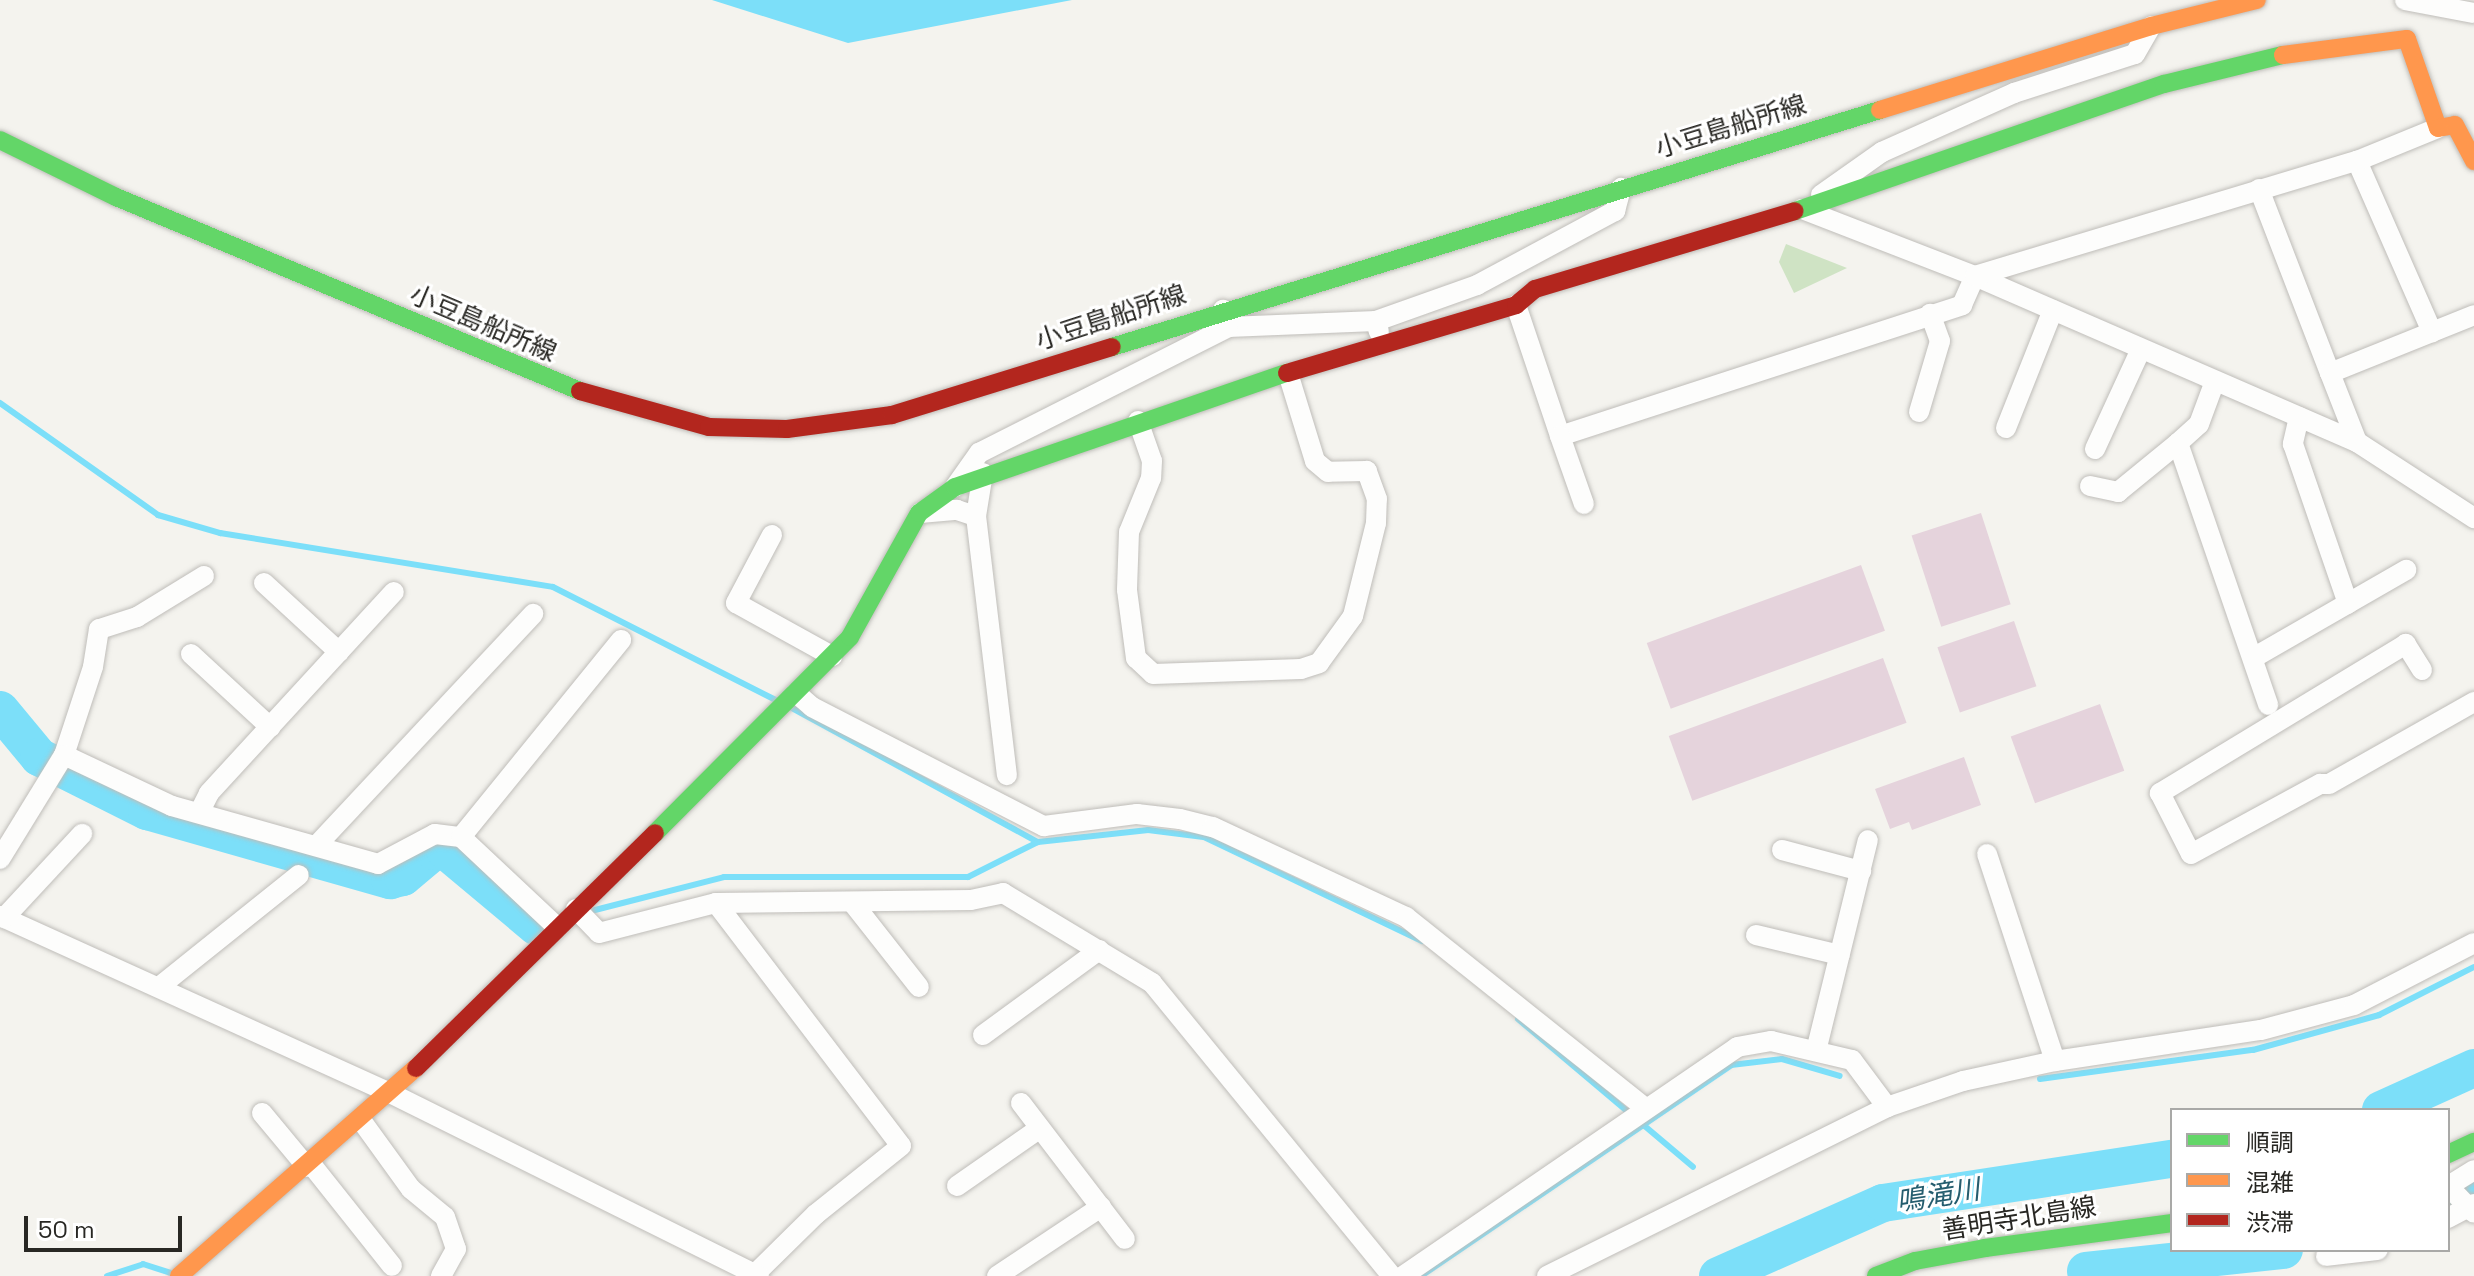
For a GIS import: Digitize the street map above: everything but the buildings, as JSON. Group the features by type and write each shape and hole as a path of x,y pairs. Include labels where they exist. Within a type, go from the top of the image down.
{"street":[{"name":"小豆島船所線","path":"0,140 116,197 545,379 633,410 709,427 787,429 892,415 1225,318 1621,188 2151,26 2257,0"},
{"path":"2405,0 2474,13"},
{"path":"1802,209 1882,152 2014,93 2135,54 2151,26"},
{"path":"180,1274 390,1093 793,696 850,637 919,513 955,487 983,473 1138,421 1382,343 1516,305 1535,289 1802,209 2164,84 2263,57 2407,39 2438,128"},
{"path":"1560,436 1962,305 1975,276 2357,161 2438,128 2455,125 2474,161"},
{"path":"2357,161 2432,332"},
{"path":"955,487 979,453 1225,318 1376,321 1477,285 1615,211 1621,188"},
{"path":"2259,189 2357,442"},
{"path":"1802,209 1975,276 2357,442 2474,518"},
{"path":"1516,305 1584,504"},
{"path":"2006,428 2053,310"},
{"path":"1919,412 1940,341 1930,314"},
{"path":"2330,373 2474,315"},
{"path":"1376,321 1382,343"},
{"path":"2095,449 2141,349"},
{"path":"1138,421 1152,461 1151,478 1129,532 1127,590 1136,658 1153,674 1301,669 1319,663 1353,616 1376,523 1377,499 1367,471 1328,472 1315,461 1288,373"},
{"path":"2090,486 2118,492 2178,443 2199,424 2215,381"},
{"path":"2299,417 2293,444 2348,604"},
{"path":"2178,443 2268,705"},
{"path":"983,473 976,516 1007,775"},
{"path":"919,513 957,510 976,516"},
{"path":"772,535 736,603 832,656"},
{"path":"2253,658 2406,570"},
{"path":"0,859 58,765 93,667 99,629 137,617 204,576"},
{"path":"264,583 339,652"},
{"path":"199,813 209,793 394,592"},
{"path":"316,846 533,614"},
{"path":"461,837 621,640"},
{"path":"2422,670 2406,644 2160,793 2191,854 2320,784 2329,784 2474,702"},
{"path":"191,654 270,727"},
{"path":"793,696 1044,826 1137,814 1213,827 1406,917 1635,1113"},
{"path":"58,765 199,813 378,864 435,834 461,837 557,927"},
{"path":"82,834 2,917 390,1093 757,1275 816,1214 901,1146 716,903"},
{"path":"1816,1051 1868,840"},
{"path":"1782,850 1861,871"},
{"path":"1987,854 2055,1061"},
{"path":"159,987 299,875"},
{"path":"576,909 599,933 716,903 971,900 1003,893 1152,983 1392,1276"},
{"path":"852,902 919,987"},
{"path":"1756,935 1840,955"},
{"path":"1547,1276 1887,1107 1963,1081 2055,1061 2261,1030 2354,1005 2474,943"},
{"path":"983,1035 1099,950"},
{"path":"1403,1276 1635,1113 1737,1047 1771,1041 1852,1060 1887,1107"},
{"path":"1021,1103 1125,1239"},
{"path":"262,1113 392,1266"},
{"path":"361,1120 411,1189 445,1217 456,1249 441,1276"},
{"path":"957,1186 1040,1128"},
{"path":"2450,1153 2474,1142"},
{"path":"2450,1184 2474,1170"},
{"path":"2450,1186 2472,1208 2450,1217"},
{"path":"997,1276 1101,1207"},
{"name":"善明寺北島線","path":"1876,1276 1915,1261 1985,1248 2170,1223"},
{"path":"2326,1256 2361,1252"}],"green space":[{"path":"1786,244 1847,268 1794,293 1779,262"}],"water":[{"path":"712,0 1072,0 848,43"}],"waterway":[{"path":"0,403 158,515 220,533 553,587 778,701"},
{"path":"792,708 1038,842 1148,830 1204,837 1422,941"},
{"path":"0,710 39,757 147,811 390,880 403,877 434,851 445,850 536,926"},
{"path":"595,910 724,877 968,877 1038,842"},
{"path":"2040,1079 2253,1050 2379,1015 2474,967"},
{"path":"1518,1019 1693,1167"},
{"path":"1421,1276 1731,1065 1782,1059 1840,1076"},
{"name":"鳴滝川","path":"2385,1108 2474,1068"},
{"name":"鳴滝川","path":"1718,1276 1883,1203 2170,1159"},
{"path":"2450,1202 2474,1190"},
{"path":"2086,1271 2265,1252"},
{"path":"107,1276 143,1264 171,1273"}],"traffic: fast":[{"path":"1795,211 2164,84 2283,55"},
{"path":"1112,347 1880,110"},
{"path":"0,140 116,197 580,391"},
{"path":"655,833 850,637 919,513 955,487 1287,373"},
{"path":"2450,1153 2474,1142"},
{"path":"1876,1276 1915,1261 1985,1248 2170,1223"}],"traffic: slow":[{"path":"1880,110 2151,26 2257,0"},
{"path":"2283,55 2407,39 2438,128 2455,125 2474,161"},
{"path":"179,1276 416,1068"}],"traffic: jam":[{"path":"1287,373 1516,305 1535,289 1795,211"},
{"path":"580,391 709,427 787,429 892,415 1112,347"},
{"path":"416,1068 655,833"}]}
